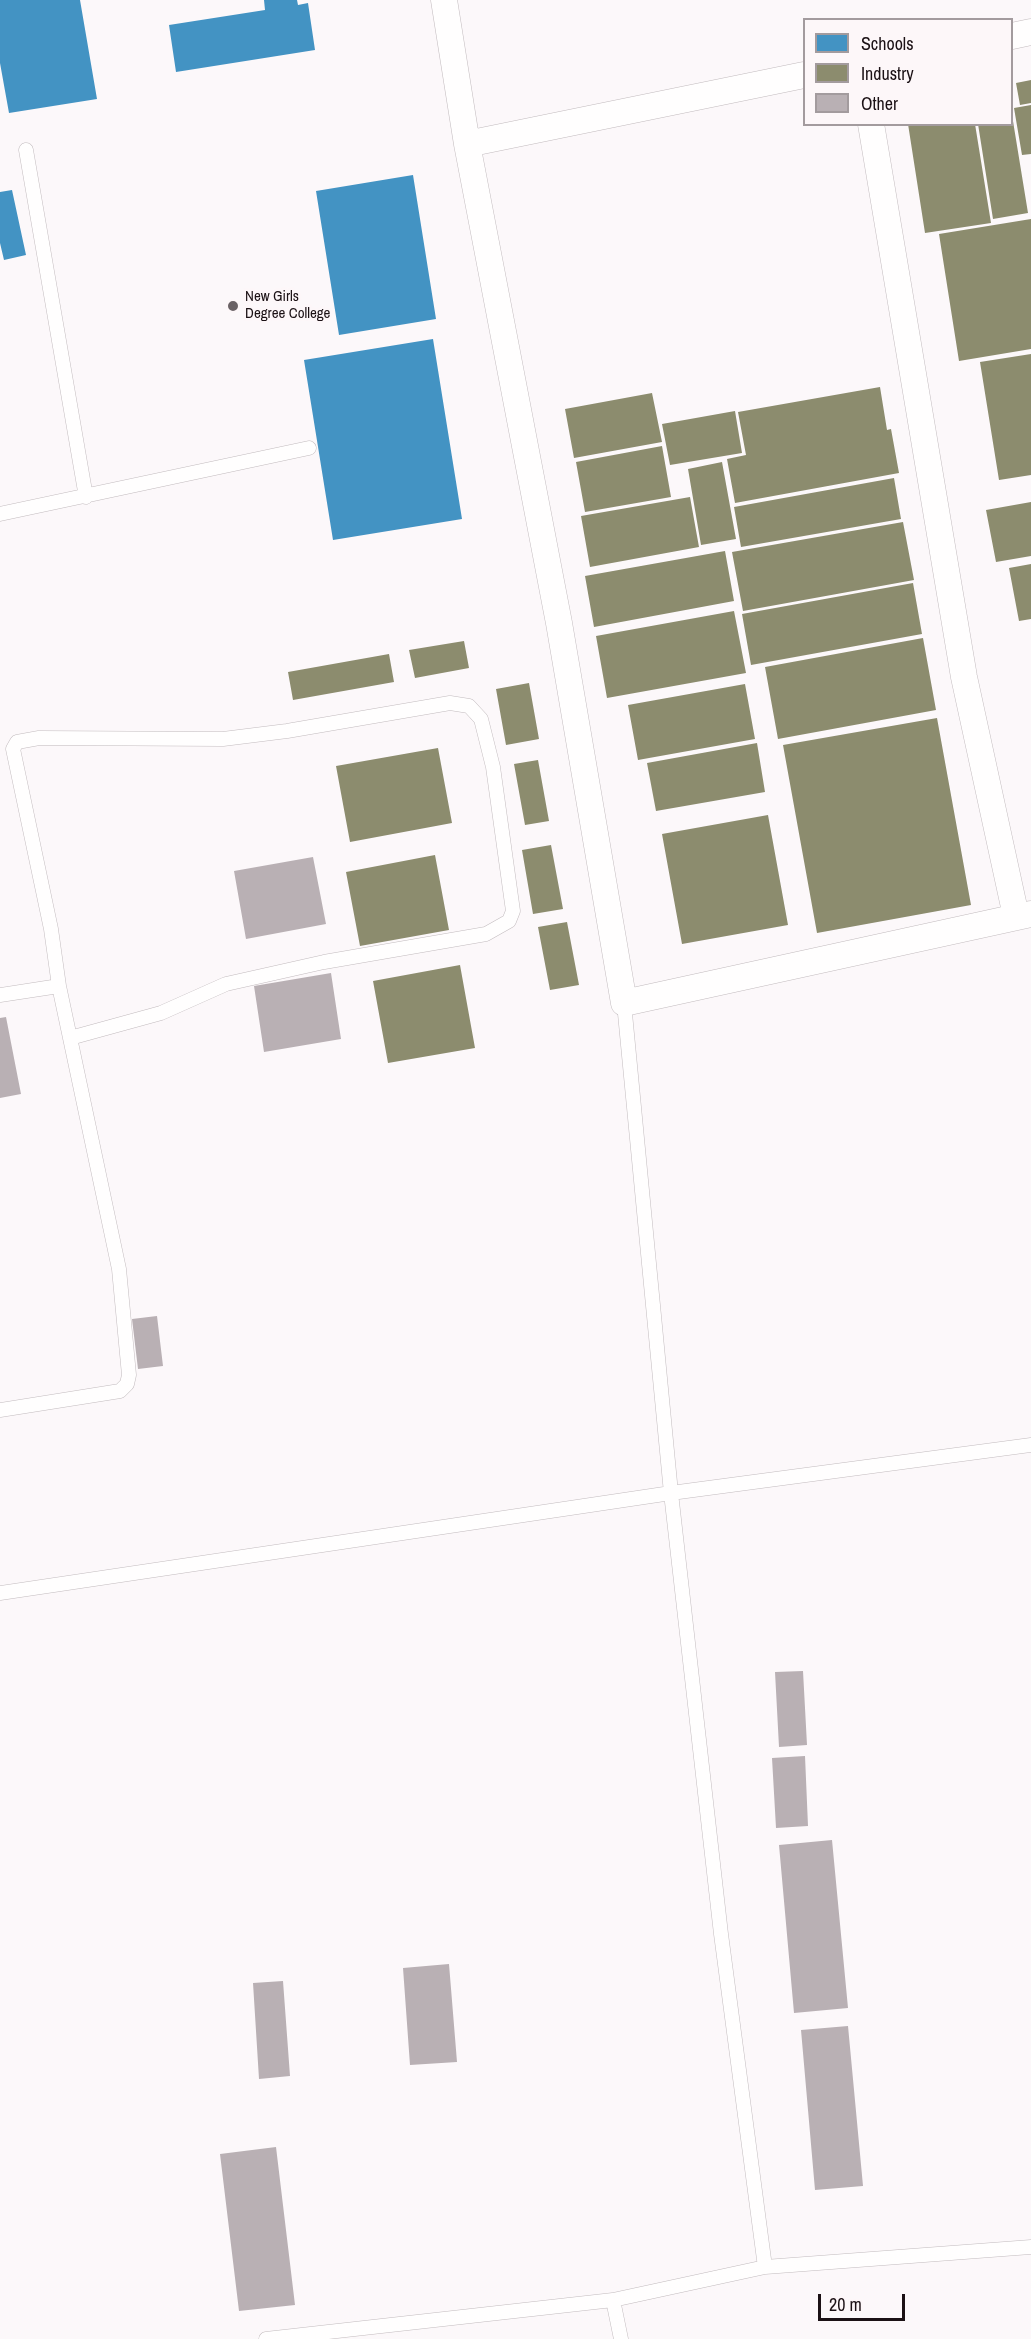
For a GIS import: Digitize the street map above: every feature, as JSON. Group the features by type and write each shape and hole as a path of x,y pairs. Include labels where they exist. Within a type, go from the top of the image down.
{"street":[{"path":"444,0 467,144 559,623 624,1003 1024,915 964,677 871,126"},
{"path":"1013,36 1031,32"},
{"path":"467,144 803,75"}],"lane":[{"path":"26,150 86,497"},
{"path":"0,514 309,448"},
{"path":"0,1410 120,1391 127,1384 129,1375 119,1269 70,1038 59,986 51,929 13,749 16,742 39,738 223,739 287,731 450,703 470,706 481,719 493,767 513,911 509,921 486,934 324,962 226,984 161,1013 70,1038"},
{"path":"0,995 59,986"},
{"path":"624,1003 671,1493 722,1934 765,2267"},
{"path":"0,1593 671,1493 1031,1445"},
{"path":"266,2339 613,2300 765,2267 1031,2247"},
{"path":"613,2300 621,2339"}],"building: Schools":[{"path":"0,0 80,0 97,99 9,113 0,63"},
{"path":"264,0 297,0 298,5 308,3 315,50 176,72 169,25 265,10"},
{"path":"413,175 436,319 339,335 316,191"},
{"path":"12,190 26,255 4,260 0,243 0,192"},
{"path":"433,339 462,519 333,540 304,360"}],"building: Industry":[{"path":"1031,80 1031,103 1020,105 1016,83"},
{"path":"1031,105 1031,154 1022,155 1014,108"},
{"path":"1013,121 1028,213 993,219 978,126 1013,126"},
{"path":"908,126 975,126 991,223 925,233"},
{"path":"1031,219 1031,349 959,361 939,234"},
{"path":"1031,354 1031,475 999,480 980,362"},
{"path":"880,387 887,430 891,429 899,473 735,503 727,459 746,455 738,412"},
{"path":"652,393 662,442 574,458 565,409"},
{"path":"735,411 742,453 670,465 662,424"},
{"path":"662,446 671,497 585,512 576,462"},
{"path":"722,462 736,539 701,545 688,469"},
{"path":"894,478 901,519 741,547 734,507"},
{"path":"690,497 699,547 590,567 581,516"},
{"path":"1031,502 1031,556 996,562 986,510"},
{"path":"903,522 914,580 743,611 732,552"},
{"path":"725,551 734,601 594,627 585,576"},
{"path":"1031,564 1031,619 1019,621 1009,568"},
{"path":"913,583 922,634 751,665 742,614"},
{"path":"734,611 746,673 607,698 596,636"},
{"path":"923,638 936,710 778,739 765,667"},
{"path":"464,641 469,668 415,678 409,650"},
{"path":"389,654 394,682 293,700 288,672"},
{"path":"529,683 539,739 506,745 496,689"},
{"path":"745,684 755,739 638,760 628,705"},
{"path":"937,718 971,905 817,933 783,745"},
{"path":"757,743 765,792 656,811 647,763"},
{"path":"438,748 452,823 350,842 336,766"},
{"path":"538,760 549,821 525,825 514,764"},
{"path":"768,815 788,925 682,944 662,834"},
{"path":"551,845 563,909 533,914 522,850"},
{"path":"435,855 449,930 360,946 346,872"},
{"path":"567,922 579,985 550,990 538,927"},
{"path":"460,965 475,1048 388,1063 373,981"}],"building: Other":[{"path":"313,857 326,924 246,939 234,871"},
{"path":"331,973 341,1039 264,1052 254,986"},
{"path":"6,1017 21,1094 0,1098 0,1018"},
{"path":"157,1316 163,1366 138,1369 132,1319"},
{"path":"803,1671 807,1745 779,1747 775,1672"},
{"path":"805,1756 808,1826 776,1828 772,1758"},
{"path":"832,1840 848,2008 794,2013 779,1845"},
{"path":"449,1964 457,2062 410,2065 403,1968"},
{"path":"283,1981 290,2076 259,2079 253,1983"},
{"path":"848,2026 863,2186 815,2190 801,2030"},
{"path":"276,2147 295,2305 239,2311 220,2154"}],"place":[{"name":"New Girls Degree College","path":"233,306"}]}
